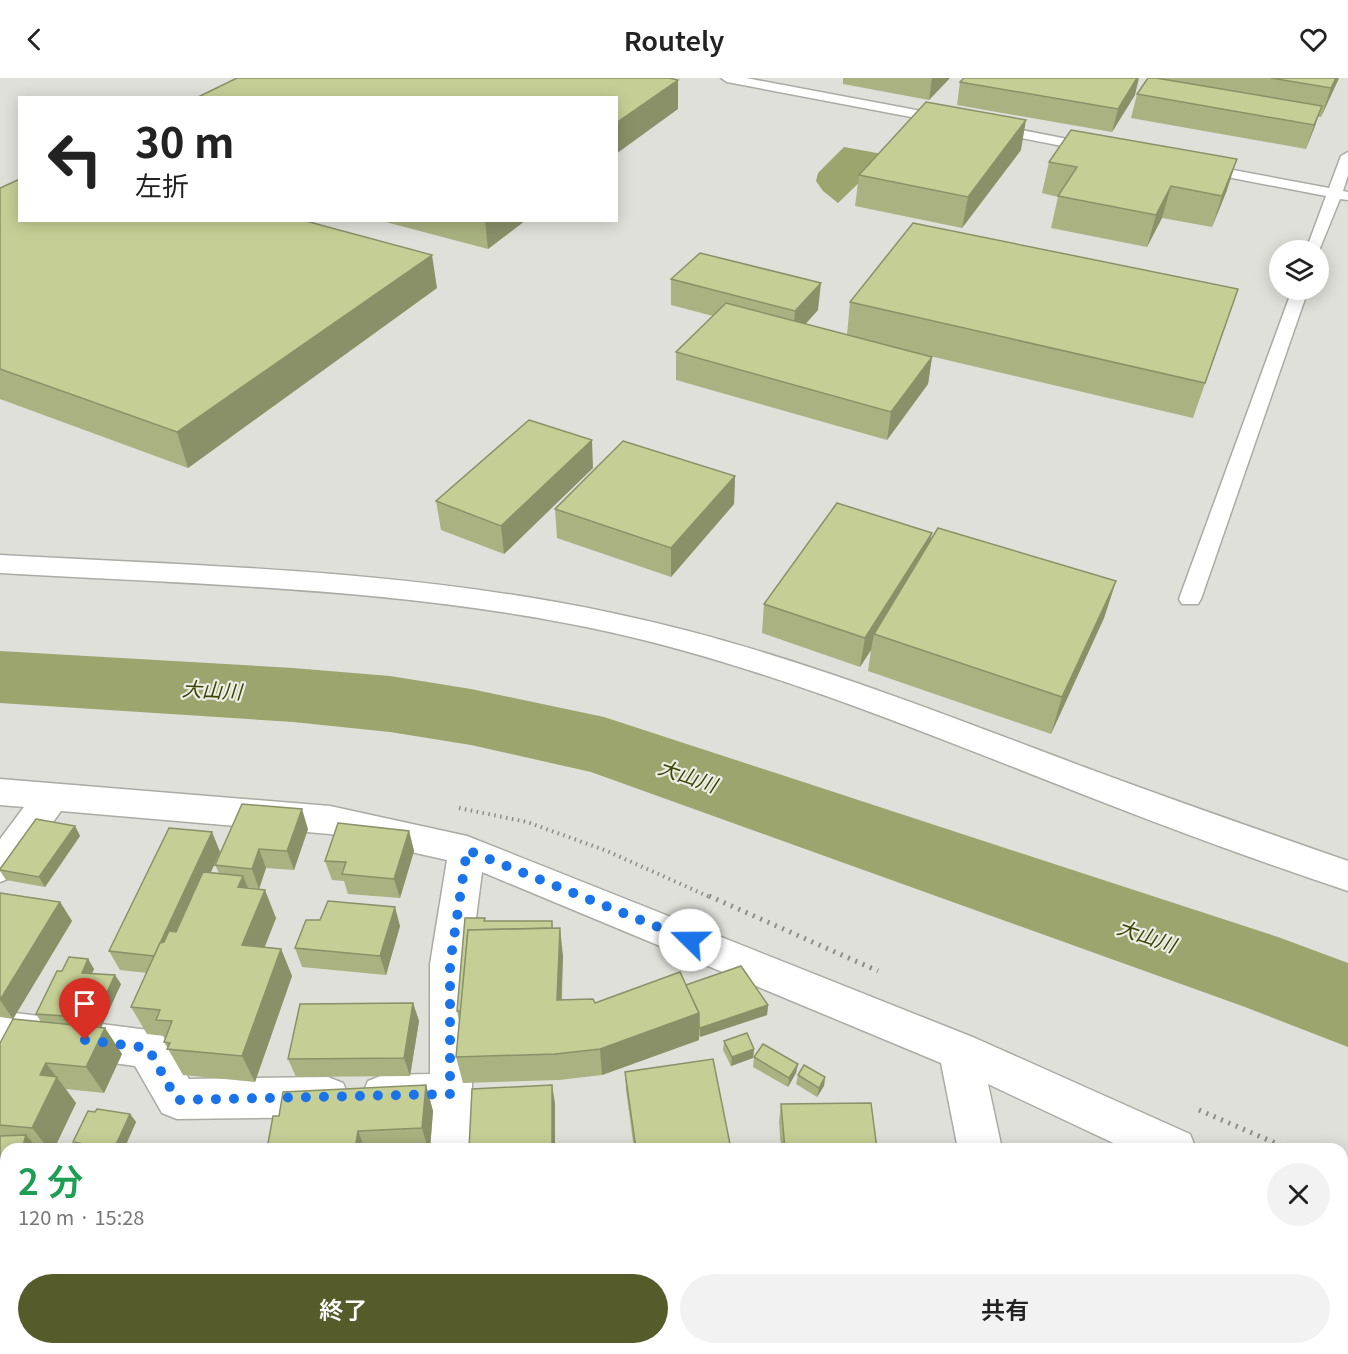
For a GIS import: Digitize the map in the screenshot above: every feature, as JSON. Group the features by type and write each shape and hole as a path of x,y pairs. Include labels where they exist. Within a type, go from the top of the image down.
{"street":[{"path":"0,564 386,590 537,608 617,624 727,654 948,728 1127,797 1348,876"},
{"path":"0,792 330,820 467,850 960,1051 1161,1143"},
{"path":"0,867 52,796"},
{"path":"452,1143 450,964 467,850"},
{"path":"0,1029 148,1048 177,1100 450,1094"},
{"path":"960,1051 979,1143"}],"lane":[{"path":"727,78 1112,151"},
{"path":"1319,240 1341,195 1348,156"},
{"path":"1182,165 1341,195"},
{"path":"1190,599 1296,300"}],"shaded area":[{"path":"844,147 888,155 838,203 823,191 816,181 818,173"}],"building":[{"path":"237,78 669,78 678,80 618,122 618,96 200,96"},
{"path":"964,78 1137,78 1118,109 960,82"},
{"path":"1148,78 1322,106 1314,125 1137,94"},
{"path":"1271,78 1336,78 1331,88"},
{"path":"926,102 1026,120 968,197 859,175"},
{"path":"1071,130 1237,159 1222,196 1171,186 1156,215 1058,196 1077,167 1049,162"},
{"path":"18,180 18,222 309,222 432,255 177,432 0,369 0,188"},
{"path":"913,223 1238,289 1205,383 850,302"},
{"path":"700,253 821,283 795,311 671,279"},
{"path":"726,303 932,357 891,412 676,352"},
{"path":"529,420 592,440 501,526 436,501"},
{"path":"623,441 735,476 671,548 555,509"},
{"path":"837,503 932,533 865,638 764,604"},
{"path":"938,528 1116,581 1062,697 874,634"},
{"path":"242,804 302,809 287,851 259,849 252,869 215,865"},
{"path":"36,819 75,826 39,877 0,870 0,869"},
{"path":"338,823 409,831 394,879 342,874 346,862 325,861"},
{"path":"169,828 212,832 154,956 109,951"},
{"path":"203,872 243,876 238,887 265,890 242,945 281,949 242,1056 167,1049 170,1043 164,1042 172,1021 156,1020 160,1010 131,1007 160,943 164,942 169,931 176,932"},
{"path":"0,893 60,902 0,1000"},
{"path":"328,901 395,907 380,956 295,948 306,920 320,920"},
{"path":"465,918 485,918 484,921 552,921 552,928 468,930 461,1011 457,1011"},
{"path":"560,928 557,1000 593,999 595,1003 680,972 699,1013 600,1049 555,1054 456,1057 468,930"},
{"path":"69,957 88,959 82,973 115,975 95,1018 36,1014 57,971 62,971"},
{"path":"741,966 768,1005 700,1028 699,1013 686,985"},
{"path":"413,1003 404,1058 288,1059 300,1004"},
{"path":"13,1019 105,1028 86,1067 46,1063 40,1075 57,1077 32,1128 0,1125 0,1043"},
{"path":"747,1033 754,1049 732,1057 724,1041"},
{"path":"763,1044 798,1064 789,1078 754,1057"},
{"path":"713,1059 730,1143 635,1143 625,1072"},
{"path":"804,1065 825,1077 819,1088 798,1075"},
{"path":"426,1085 422,1128 358,1131 356,1143 268,1143 273,1116 279,1116 283,1092"},
{"path":"552,1085 552,1143 469,1143 472,1089"},
{"path":"871,1103 876,1143 784,1143 781,1104"},
{"path":"97,1109 130,1114 117,1143 73,1142 88,1111 95,1112"},
{"path":"26,1135 24,1143 0,1143 0,1136"}],"waterway":[{"name":"大山川","path":"0,677 293,695 417,707 604,746 1278,978 1348,1005"}],"route":[{"path":"85,1040 148,1048 177,1100 450,1094 450,964 467,850 690,940"}]}
